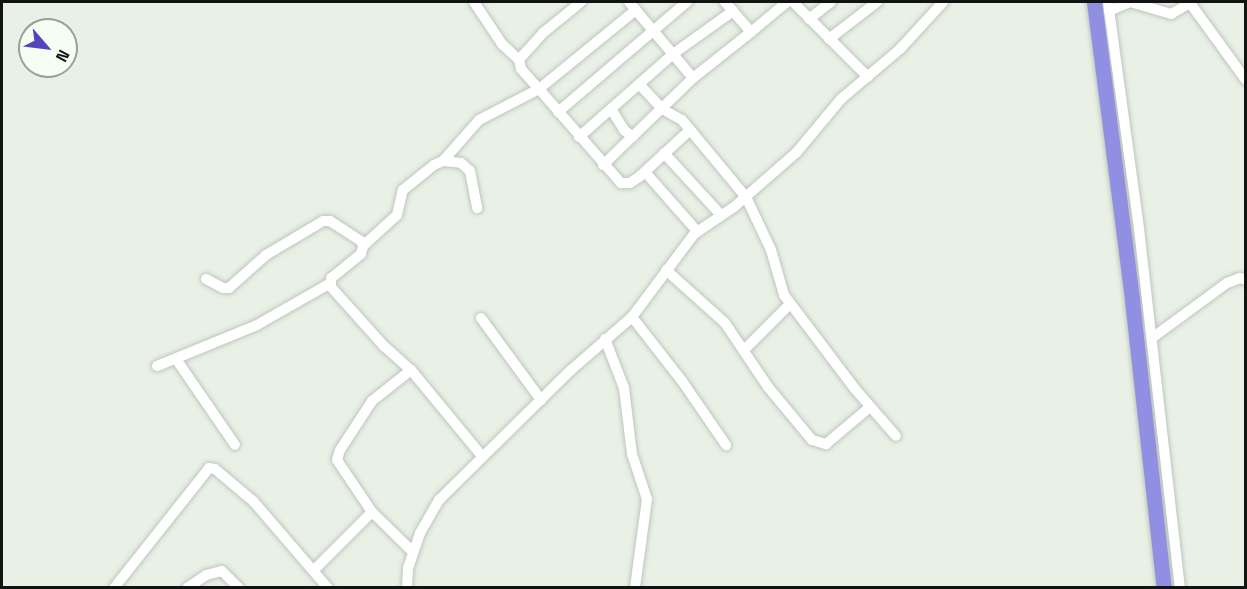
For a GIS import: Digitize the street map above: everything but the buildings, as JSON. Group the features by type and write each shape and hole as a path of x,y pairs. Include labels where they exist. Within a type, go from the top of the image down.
{"highway":[{"path":"1094,2 1132,300 1164,588"}],"street":[{"path":"474,2 502,44 519,60 521,69 615,180 626,184 633,182 690,130"},
{"path":"519,60 543,33 581,2"},
{"path":"558,111 687,2"},
{"path":"725,2 751,32"},
{"path":"603,165 693,78 788,2"},
{"path":"793,2 868,77"},
{"path":"809,19 831,2"},
{"path":"829,39 877,2"},
{"path":"407,588 412,552 420,533 440,500 540,400 632,317 645,303 681,248 697,231 746,197 796,153 841,99 900,49 943,2"},
{"path":"1180,588 1152,338 1109,6 1130,2 1171,14 1191,2 1245,80"},
{"path":"157,366 257,325 329,284 331,278 361,254 363,246 397,215 403,190 434,165 443,161 479,120 538,89 632,6 693,78"},
{"path":"579,137 673,54 733,11"},
{"path":"639,84 662,109 682,120 746,197 771,250 780,286 790,304 870,407 896,436"},
{"path":"610,109 624,130 633,137"},
{"path":"664,153 721,215"},
{"path":"443,161 461,163 470,171 477,208"},
{"path":"645,172 697,231"},
{"path":"206,279 223,288 229,288 261,259 322,221 330,221 361,241 363,246"},
{"path":"666,270 725,323 768,387 808,437 819,444 828,442 870,407"},
{"path":"1152,338 1227,283 1240,278 1245,280"},
{"path":"329,284 384,346 411,370 482,456"},
{"path":"744,350 790,304"},
{"path":"632,317 682,381 726,445"},
{"path":"481,318 540,400"},
{"path":"605,339 624,388 632,454 647,499 634,588"},
{"path":"176,359 235,445"},
{"path":"411,370 372,401 337,457 338,464 372,512 412,552"},
{"path":"114,588 209,468 215,469 254,502 328,588"},
{"path":"314,570 372,512"},
{"path":"187,588 206,575 222,571 239,588"}]}
